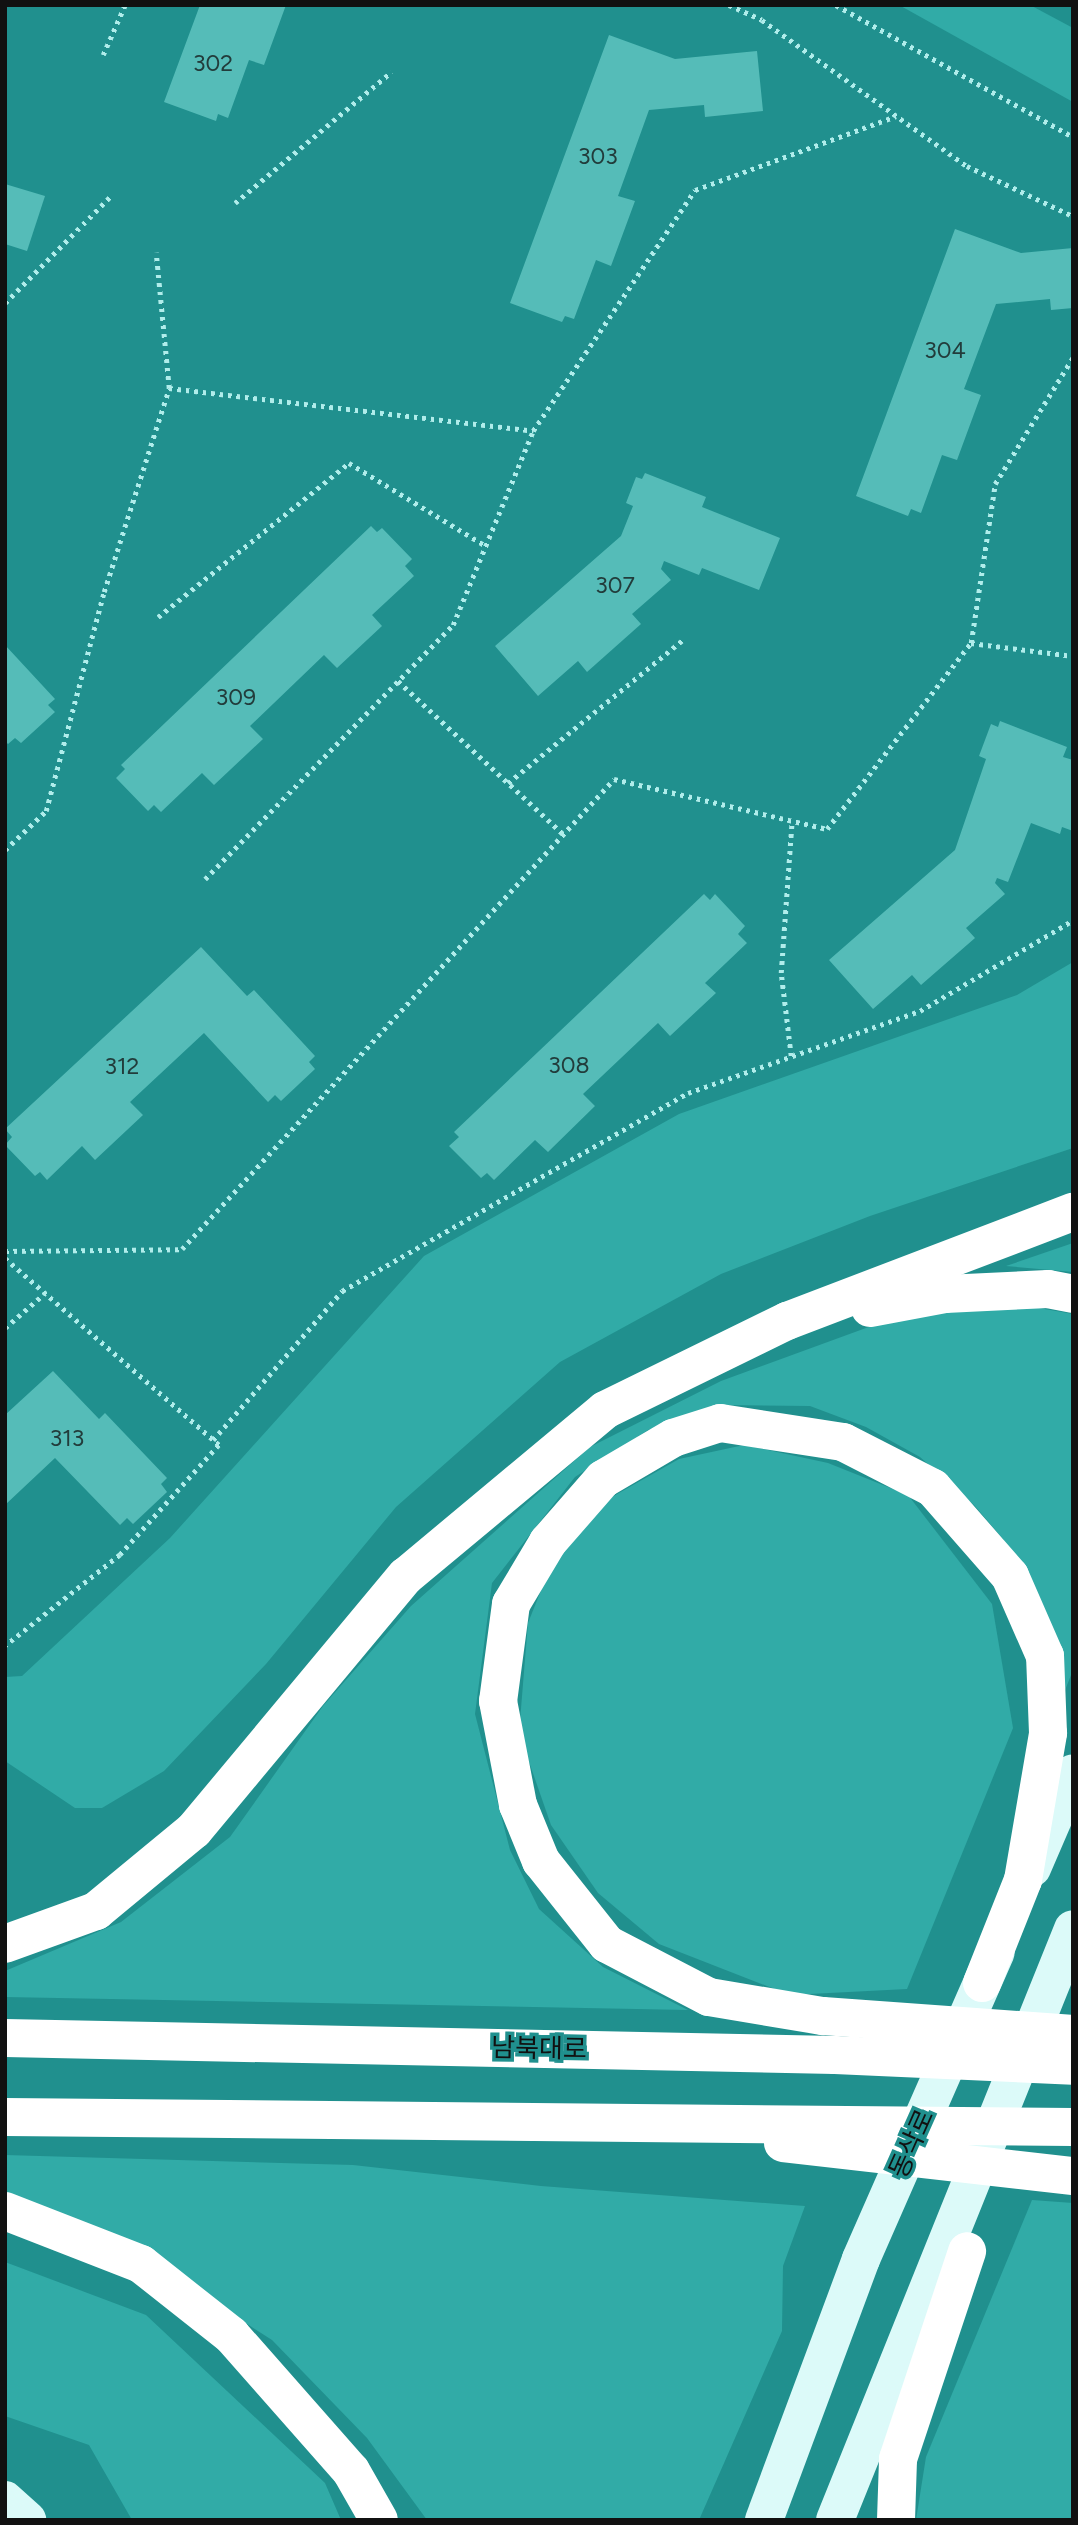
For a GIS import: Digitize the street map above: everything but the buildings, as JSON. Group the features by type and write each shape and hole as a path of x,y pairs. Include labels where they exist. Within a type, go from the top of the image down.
{"highway":[{"path":"5,1944 96,1911 194,1830 406,1576 605,1410 787,1321 1073,1212"},
{"path":"787,1321 945,1294 1048,1289 1073,1294"},
{"path":"982,1983 1023,1880 1048,1733 1045,1656 1010,1576 933,1488 843,1442 720,1423 673,1438 603,1479 548,1542 512,1604 498,1701 518,1805 541,1861 607,1944 709,1997 823,2016 1073,2034"},
{"name":"남북대로","path":"5,2038 835,2055 1073,2066"},
{"path":"5,2117 1073,2127"},
{"path":"603,2123 1073,2176"},
{"path":"5,2211 141,2264 232,2336 351,2471 379,2520"},
{"path":"896,2520 898,2459 955,2250"}],"main road":[{"name":"동삭로","path":"764,2520 861,2259 1073,1773"},
{"path":"835,2520 1056,2018 1048,1988 1073,1929"},
{"path":"5,2501 27,2520"}],"path":[{"path":"103,55 125,5"},
{"path":"729,5 762,20 967,166 1073,216"},
{"path":"836,5 1073,137"},
{"path":"234,203 391,72"},
{"path":"205,879 453,625 533,431 695,190 896,116"},
{"path":"5,303 111,195"},
{"path":"5,850 46,811 104,592 169,388 156,253"},
{"path":"5,1251 182,1249 614,779 827,829 971,643 995,484 1073,357"},
{"path":"169,388 533,431"},
{"path":"158,617 349,463 486,546"},
{"path":"508,783 684,639"},
{"path":"971,643 1073,656"},
{"path":"398,681 563,834"},
{"path":"791,1056 781,972 792,821"},
{"path":"213,1440 342,1291 688,1093 920,1011 1073,920"},
{"path":"5,1258 219,1446 120,1555 5,1646"},
{"path":"5,1328 45,1293"}],"green space":[{"path":"899,5 1030,5 1073,28 1073,102"},
{"path":"1073,962 1073,1148 870,1216 721,1274 560,1362 396,1507 266,1664 164,1771 102,1808 75,1808 5,1761 5,1677 22,1676 170,1538 424,1256 679,1114 1017,995"},
{"path":"1073,1243 1073,1272 1006,1266"},
{"path":"1022,1305 1073,1314 1073,1670 1060,1703 1003,1539 974,1505 920,1457 866,1427 810,1406 720,1405 648,1430 575,1477 492,1583 475,1714 510,1850 539,1909 603,1967 688,2010 5,1997 5,1971 121,1922 230,1837 323,1706 411,1606 590,1447 721,1381 907,1313"},
{"path":"744,1445 828,1463 908,1495 992,1604 1013,1728 907,1989 790,1995 659,1944 598,1893 551,1825 519,1733 528,1623 554,1558 596,1506 679,1459"},
{"path":"5,2155 353,2165 541,2186 805,2206 783,2266 782,2331 699,2520 427,2520 367,2438 272,2340 143,2257 5,2193"},
{"path":"1032,2200 1073,2203 1073,2520 916,2520 926,2457"},
{"path":"5,2262 146,2315 325,2483 341,2520 132,2520 89,2445 5,2416"}]}
